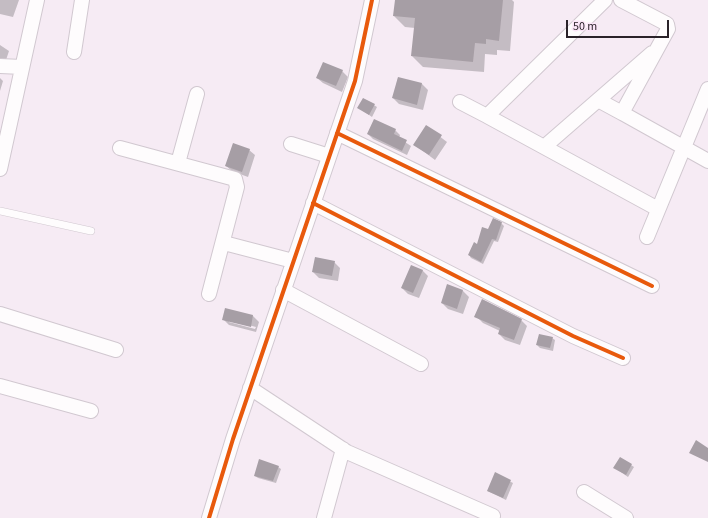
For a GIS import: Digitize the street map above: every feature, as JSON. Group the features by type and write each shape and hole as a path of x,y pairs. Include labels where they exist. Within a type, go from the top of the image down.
{"street":[{"path":"0,169 37,0"},
{"path":"74,52 82,0"},
{"path":"209,518 250,388 355,81 372,0"},
{"path":"487,116 604,0"},
{"path":"621,0 667,24 668,32 622,113"},
{"path":"544,148 661,45"},
{"path":"0,66 22,66"},
{"path":"647,237 708,90"},
{"path":"178,163 197,94"},
{"path":"598,100 708,161"},
{"path":"460,102 658,209"},
{"path":"337,133 652,286"},
{"path":"291,144 329,156"},
{"path":"120,148 235,179 237,187 224,243 209,294"},
{"path":"313,203 573,336 623,358"},
{"path":"224,243 293,261"},
{"path":"283,290 421,364"},
{"path":"0,314 116,350"},
{"path":"0,386 91,411"},
{"path":"250,388 343,449 493,516"},
{"path":"324,518 343,449"},
{"path":"584,492 626,518"}],"lane":[{"path":"0,211 91,231"}],"building":[{"path":"395,0 503,0 499,41 486,39 486,44 475,43 473,62 411,56 415,18 393,16"},
{"path":"323,62 343,70 336,86 316,78"},
{"path":"398,77 422,83 417,105 392,98"},
{"path":"363,98 375,104 369,115 357,108"},
{"path":"374,119 396,129 394,134 407,140 402,151 367,134"},
{"path":"426,125 442,135 429,155 413,145"},
{"path":"233,143 250,149 242,172 225,166"},
{"path":"493,218 502,222 496,240 492,239 481,262 468,255 474,242 477,244 482,227 488,229"},
{"path":"315,257 335,261 332,276 312,272"},
{"path":"411,265 423,270 413,293 401,288"},
{"path":"447,284 463,290 457,309 441,303"},
{"path":"482,299 522,319 514,340 498,334 500,328 474,317"},
{"path":"225,308 253,315 251,327 222,320"},
{"path":"539,334 553,337 550,348 536,345"},
{"path":"696,440 708,448 708,462 689,453"},
{"path":"620,457 632,464 626,475 613,468"},
{"path":"259,459 279,466 273,481 254,476"},
{"path":"495,472 511,480 503,498 487,491"}],"cycle path":[{"path":"209,518 233,439 355,81 372,0"},
{"path":"337,133 652,286"},
{"path":"313,203 573,336 623,358"}]}
